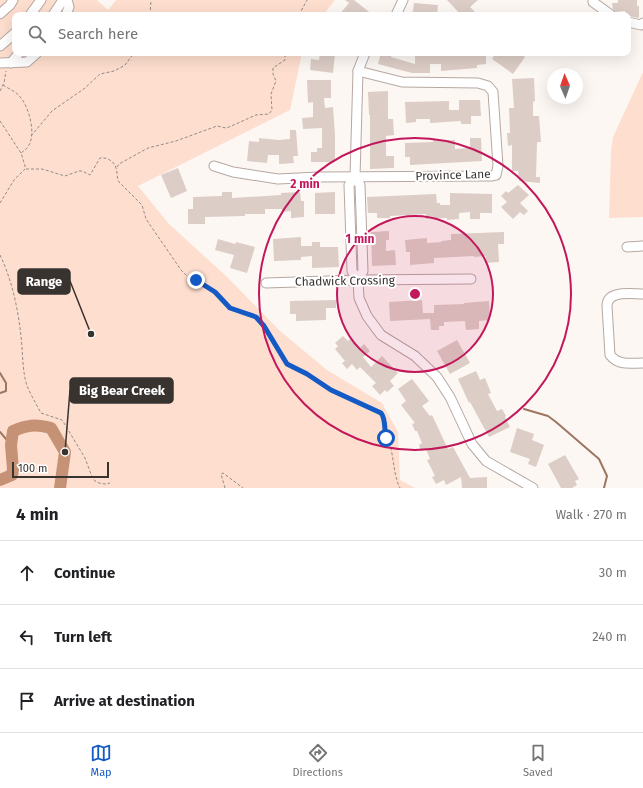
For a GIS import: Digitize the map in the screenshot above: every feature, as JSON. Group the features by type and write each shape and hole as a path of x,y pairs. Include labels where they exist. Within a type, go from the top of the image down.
{"street":[{"path":"0,14 10,5 13,0"},
{"path":"32,12 41,0"},
{"path":"55,12 62,0"},
{"path":"67,0 69,7 67,12"},
{"path":"397,12 403,0"},
{"path":"593,0 593,2 607,12"},
{"path":"631,23 641,25 643,23"},
{"path":"0,46 12,36"},
{"path":"6,63 15,56"},
{"path":"6,63 27,62 34,56"},
{"path":"358,280 352,271 350,185 355,177 358,71 365,56"},
{"name":"Province Lane","path":"214,166 233,172 278,178 496,175 498,166 495,103 493,92 488,86 478,83 402,82 358,71"},
{"path":"355,177 360,184 363,270 358,280 359,298 367,316 381,335 415,356 437,376 450,396 472,444 486,461 533,488"},
{"path":"351,228 361,227"},
{"path":"627,247 643,246"},
{"name":"Chadwick Crossing","path":"266,283 358,280 471,279"},
{"path":"643,294 617,294 611,296 607,302 610,355 619,363 643,362"}],"path":[{"path":"150,12 151,0"},
{"path":"301,12 307,0"},
{"path":"31,136 52,111 85,88 100,74 114,71 125,65 132,56"},
{"path":"116,167 148,148 176,141 217,126 226,128 256,115 269,114 272,110 271,94 276,82 273,74 273,68 285,60 285,56"},
{"path":"0,92 6,74 6,63"},
{"path":"3,85 18,94 24,102 31,124 31,136 28,146 21,153"},
{"path":"0,122 21,153 26,169"},
{"path":"0,203 14,180 26,169 49,170 65,176 82,171 90,176 97,160 102,157 109,159 116,167 117,179 142,205 146,219 184,273 215,292 230,308 256,317 264,326 287,364 307,374 331,390 381,413 385,420 385,433 389,443 400,488"},
{"path":"0,255 11,283 21,336 22,359 27,385 41,413 64,422 85,458 95,481 105,484 110,483"},
{"path":"225,488 221,476 223,473 243,488"}],"shaded area":[{"path":"0,0 97,0 108,10 116,0 335,0 325,12 12,12 12,56 301,56 290,110 138,186 169,224 225,275 279,330 327,370 382,403 398,432 400,480 415,488 0,488"},
{"path":"643,72 643,217 609,218 611,150 613,137"}],"building":[{"path":"345,0 354,0 369,12 342,12 349,3"},
{"path":"447,0 478,0 470,7 475,12 458,12"},
{"path":"618,0 637,0 637,6 639,6 639,18 631,16 631,12 616,12 613,9 612,3 618,3"},
{"path":"414,3 438,5 437,12 412,12"},
{"path":"320,56 335,56 333,73 310,70 311,59 319,60"},
{"path":"380,56 391,56 415,64 415,56 486,56 486,64 477,65 477,68 441,71 441,64 430,64 430,73 412,73 378,64"},
{"path":"494,56 525,57 513,74 492,59"},
{"path":"534,78 535,101 533,102 533,116 539,116 541,142 537,142 536,177 540,177 540,183 519,181 518,171 512,171 512,145 508,146 507,133 510,133 509,108 514,108 512,79"},
{"path":"307,80 331,80 331,98 324,98 325,108 333,107 335,162 311,162 311,152 317,152 317,148 322,148 322,128 303,129 302,118 313,117 313,102 308,103"},
{"path":"388,91 388,119 393,119 394,135 386,136 386,156 394,156 394,168 370,169 370,115 368,92"},
{"path":"459,100 480,100 481,116 471,116 471,124 461,124 461,121 430,123 430,119 416,119 416,122 406,123 405,102 449,101 449,110 459,110"},
{"path":"290,130 296,130 298,156 293,156 294,163 279,164 279,155 268,155 267,163 247,161 249,141 259,142 259,138 278,140 290,139"},
{"path":"470,138 481,138 482,161 410,165 410,157 405,157 405,143 433,142 433,140 455,140 455,149 470,148"},
{"path":"178,168 187,191 171,198 161,175"},
{"path":"518,185 529,195 520,203 528,211 524,215 520,212 513,219 501,207 507,202 501,196 506,191 508,193"},
{"path":"222,192 232,192 232,198 281,195 281,193 300,192 301,201 304,201 304,217 291,218 291,211 282,212 282,209 265,209 265,214 205,217 205,224 188,224 188,209 193,209 193,197 222,196"},
{"path":"335,192 335,214 315,214 315,193"},
{"path":"450,193 492,194 492,213 480,213 480,219 470,219 470,212 459,213 459,219 447,220 447,218 426,219 426,214 377,218 377,213 368,213 367,197 436,194 437,203 440,203 440,205 450,205"},
{"path":"389,231 389,240 386,240 386,251 395,250 396,265 372,266 371,232"},
{"path":"504,232 504,244 498,244 499,262 486,263 486,256 474,256 434,258 434,263 410,265 410,252 406,252 405,240 427,238 427,243 442,242 441,241 451,240 451,234"},
{"path":"301,237 301,246 312,246 312,242 320,242 320,247 338,247 339,267 312,268 312,256 301,257 301,260 274,261 273,239"},
{"path":"218,239 235,244 236,242 255,247 247,273 230,268 234,255 215,250"},
{"path":"336,300 336,308 326,308 326,320 296,321 296,314 290,314 290,301"},
{"path":"422,300 423,313 434,313 434,305 489,301 490,320 479,321 479,329 466,330 465,321 444,322 444,326 439,326 439,330 431,330 430,319 390,321 389,302"},
{"path":"343,336 348,341 351,338 360,348 364,344 370,351 363,357 371,367 382,356 398,373 390,381 394,386 387,392 385,390 380,395 372,386 376,383 360,367 357,370 352,364 347,369 342,363 345,361 335,349 338,346 335,343"},
{"path":"457,340 470,363 450,374 437,351"},
{"path":"476,371 480,380 485,378 491,393 488,394 497,411 502,409 510,427 489,437 470,402 469,403 458,379"},
{"path":"412,379 429,401 422,406 430,416 432,415 448,449 453,447 470,478 487,477 487,488 462,488 461,477 446,485 444,480 436,484 432,477 435,476 427,460 430,459 426,449 421,451 419,445 422,443 412,424 415,423 401,405 406,401 398,389"},
{"path":"517,428 534,434 532,440 544,445 536,467 528,464 530,459 510,452"},
{"path":"565,455 579,479 575,481 577,485 572,488 561,488 548,464"}],"waterway":[{"path":"0,373 6,383 6,391 0,393"},
{"path":"524,409 548,416 599,459 607,476 604,488"},
{"path":"0,480 12,475 11,445 13,431 27,426 40,426 51,428 65,452 60,488"},
{"path":"0,432 11,445"}],"place":[{"name":"Range","path":"91,334"},
{"name":"Big Bear Creek","path":"65,452"}],"route":[{"path":"196,280 215,292 230,308 256,317 264,326 287,364 320,381 331,390 381,413 385,420 384,428 386,438"}]}
